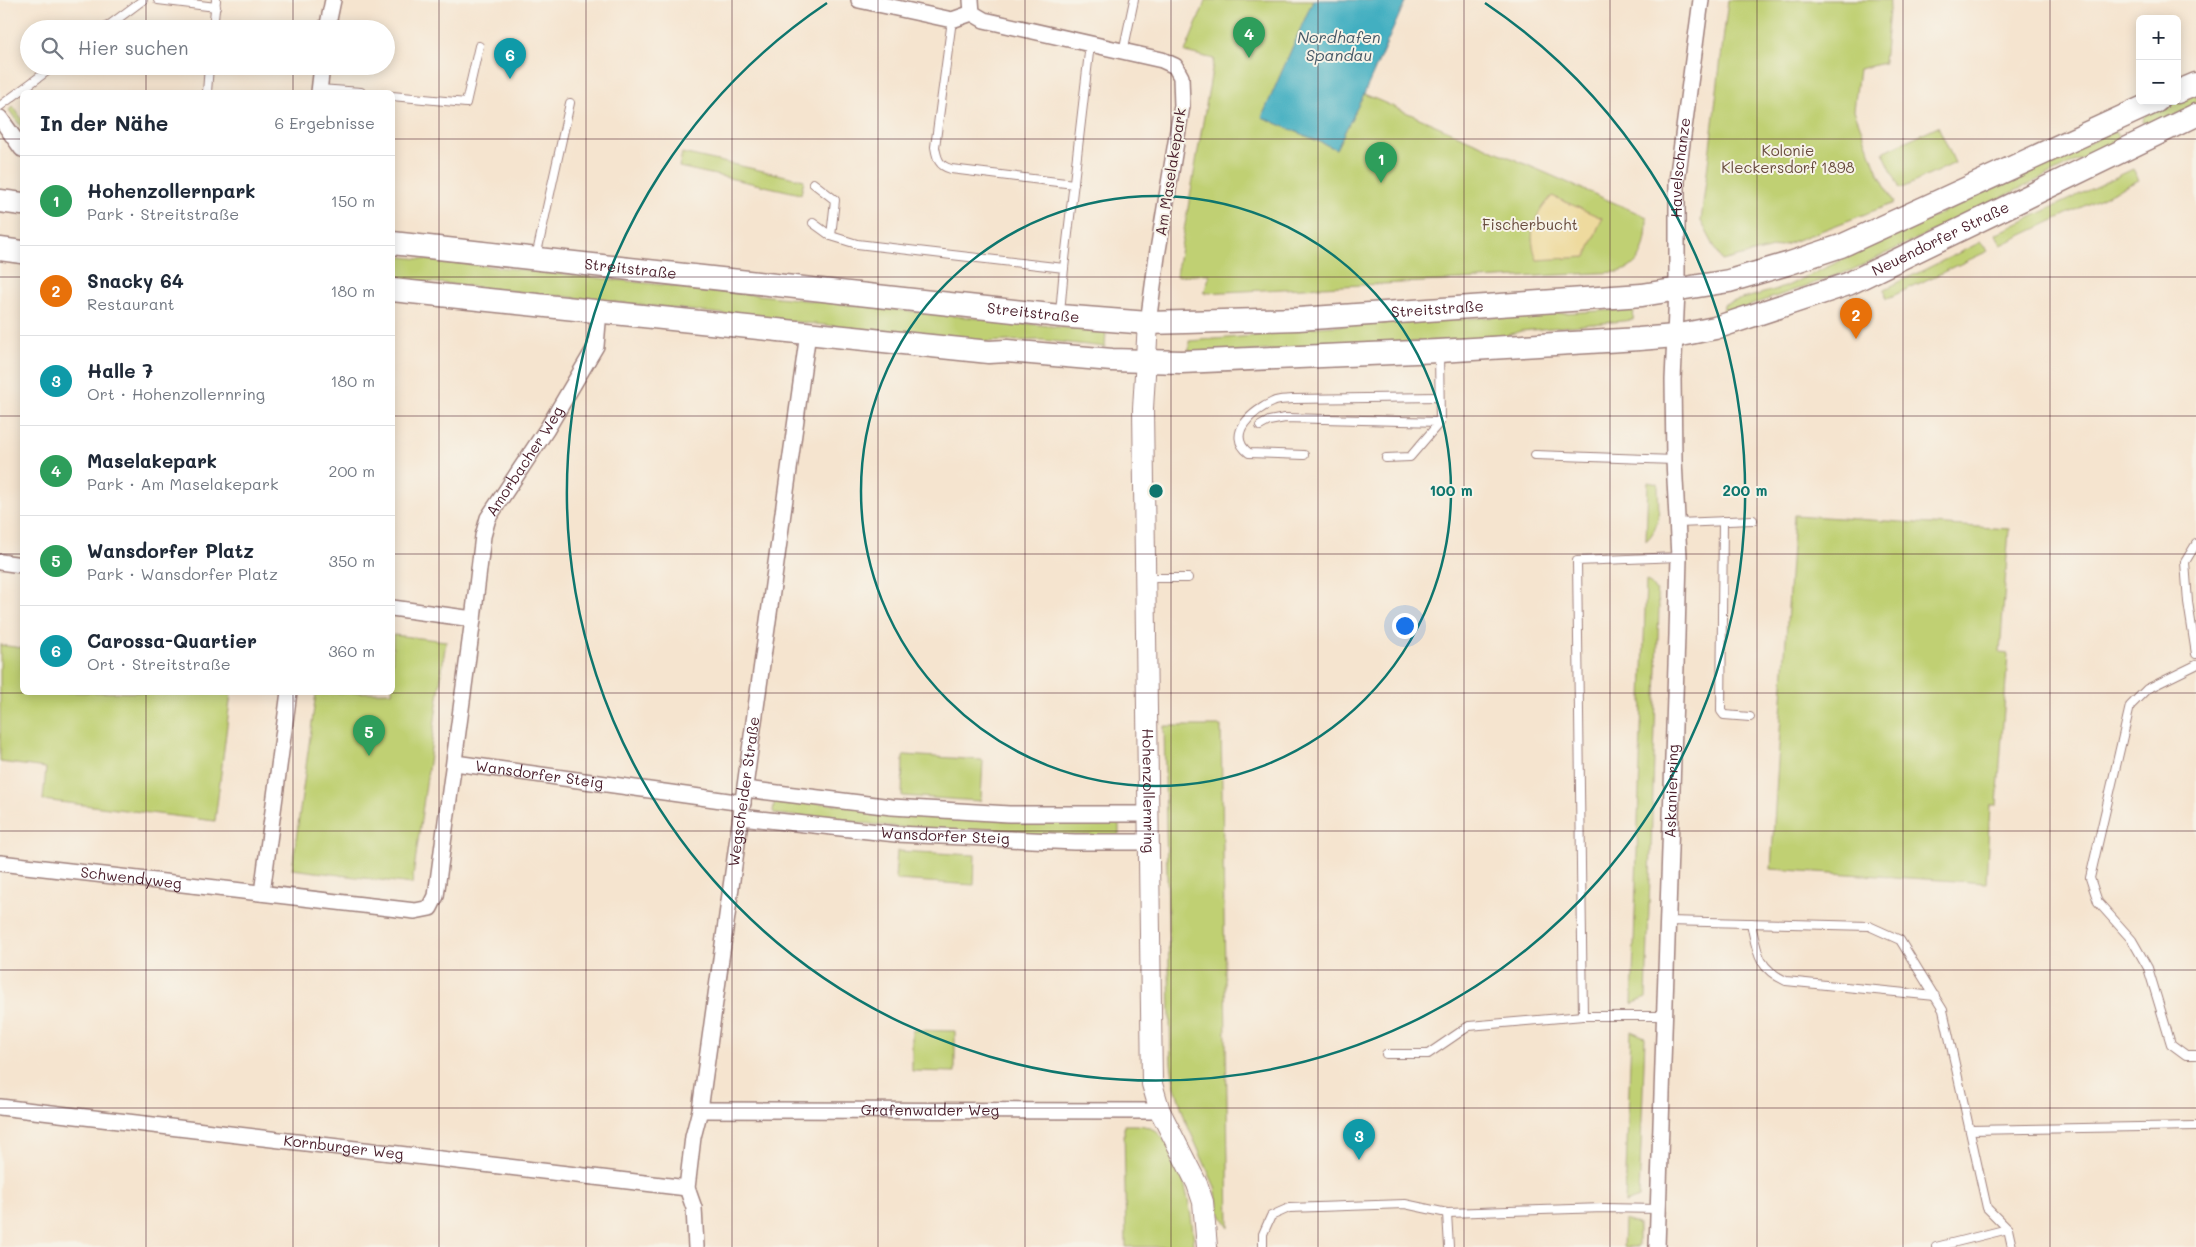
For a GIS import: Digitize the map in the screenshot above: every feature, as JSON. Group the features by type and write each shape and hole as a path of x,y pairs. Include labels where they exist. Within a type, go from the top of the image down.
{"main road":[{"path":"2181,90 2196,84"},
{"path":"1677,290 1729,281 1841,246 2149,105"},
{"name":"Neuendorfer Straße","path":"1675,336 1715,328 1848,284 2196,115"},
{"path":"0,201 20,204"},
{"name":"Streitstraße","path":"395,243 536,257 1060,316 1148,323 1298,319 1558,302 1677,290"},
{"path":"0,249 20,252"},
{"path":"395,290 989,352 1007,351 1146,361 1240,361 1675,336"}],"street":[{"path":"329,20 333,0"},
{"path":"859,0 952,20 972,6"},
{"name":"Havelschanze","path":"1675,336 1677,181 1701,0"},
{"name":"Am Maselakepark","path":"972,6 984,20 1162,60 1175,66 1181,77 1182,106 1148,323"},
{"path":"320,90 321,75"},
{"path":"0,118 20,146"},
{"name":"Amorbacher Weg","path":"454,763 474,619 483,536 488,518 547,429 596,346 600,311"},
{"name":"Hohenzollernring","path":"1148,323 1143,408 1152,1084 1160,1112 1197,1184 1203,1202 1207,1247"},
{"name":"Wegscheider Straße","path":"696,1247 694,1208 687,1188 693,1137 700,1110 808,333"},
{"name":"Askanierring","path":"1657,1247 1678,556 1674,460 1675,336"},
{"path":"0,562 20,565"},
{"path":"395,608 474,619"},
{"path":"262,893 289,695"},
{"name":"Wansdorfer Steig","path":"454,763 743,803 896,834 1075,842 1149,842"},
{"name":"Schwendyweg","path":"0,863 415,911 430,908 436,896 454,763"},
{"name":"Wansdorfer Steig","path":"743,803 902,807 1009,814 1148,814"},
{"name":"Kornburger Weg","path":"0,1107 687,1188"},
{"name":"Grafenwalder Weg","path":"700,1110 1160,1112"}],"lane":[{"path":"116,20 143,0"},
{"path":"158,0 216,4 214,20"},
{"path":"1123,52 1134,0"},
{"path":"952,20 934,147 942,167 1074,184"},
{"path":"1060,316 1090,44"},
{"path":"395,96 466,102 478,46"},
{"path":"22,90 42,75"},
{"path":"206,90 208,75"},
{"path":"0,106 20,91"},
{"path":"536,257 570,103"},
{"path":"813,183 835,200 831,236"},
{"path":"812,223 831,236 857,244 1064,268"},
{"path":"1386,458 1410,457 1440,422 1438,351"},
{"path":"1304,455 1249,453 1243,448 1239,439 1240,430 1255,414 1275,401 1439,396"},
{"path":"1260,426 1269,420 1285,418 1440,422"},
{"path":"1535,454 1674,460"},
{"path":"1678,523 1753,520"},
{"path":"1723,521 1721,711 1724,715 1750,717"},
{"path":"2196,544 2185,562 2188,602 2196,654"},
{"path":"1583,1016 1578,561 1678,556"},
{"path":"1145,578 1188,578"},
{"path":"2196,665 2147,689 2130,706 2090,878 2098,902 2132,940 2148,968 2171,1044 2186,1055 2196,1055"},
{"path":"1668,921 1869,926 1900,940 1943,1010 1988,1208 2008,1229 2012,1247"},
{"path":"1750,922 1759,958 1772,975 1786,981 1935,996"},
{"path":"1386,1054 1428,1054 1469,1026 1583,1016 1665,1016"},
{"path":"1970,1130 2196,1126"},
{"path":"1263,1247 1263,1234 1271,1216 1289,1208 1405,1204 1447,1213 1604,1208 1658,1209"},
{"path":"1447,1213 1449,1247"},
{"path":"1936,1247 2008,1229"}],"green space":[{"name":"Fischerbucht","path":"1206,0 1313,0 1262,117 1336,149 1364,94 1647,217 1645,244 1639,259 1634,265 1618,272 1204,293 1210,274 1176,276 1214,59 1185,52"},
{"name":"Kolonie Kleckersdorf 1898","path":"1728,0 1890,0 1884,63 1859,69 1854,110 1876,168 1894,203 1784,245 1722,261 1701,221"},
{"path":"2196,92 2196,106 2146,127 2143,121 2144,116 2168,105 2181,105 2181,99"},
{"path":"13,106 20,116 20,125 9,110"},
{"path":"1938,126 1955,163 1900,189 1883,152"},
{"path":"2113,131 2120,140 1852,270 1723,315 1724,304 1785,287"},
{"path":"682,153 804,180 801,194 679,167"},
{"path":"2133,169 2139,180 2001,245 1996,234"},
{"path":"1981,242 1988,251 1886,299 1885,289"},
{"path":"395,256 1106,332 1105,347 1042,340 980,342 395,278"},
{"path":"1634,309 1633,320 1521,331 1502,337 1189,355 1189,341 1252,336 1300,328"},
{"path":"1648,482 1658,484 1659,507 1655,528 1646,541"},
{"path":"1794,515 2009,529 2000,653 2008,654 1997,805 1990,805 1986,883 1771,869"},
{"path":"1646,580 1656,592 1659,608 1646,998 1632,1004"},
{"path":"395,635 446,641 412,884 292,869 316,695 395,695"},
{"path":"0,645 20,648 20,695 231,695 215,821 43,800 46,768 0,762"},
{"path":"1164,726 1221,726 1229,1227 1219,1212 1215,1187 1186,1122 1175,1087 1171,1064"},
{"path":"905,755 982,760 980,801 902,796 903,757"},
{"path":"775,799 1023,821 1117,822 1119,824 1119,834 1116,836 965,834 775,814 773,811"},
{"path":"897,851 975,855 974,885 897,880 895,878"},
{"path":"912,1030 955,1031 955,1072 912,1071"},
{"path":"1631,1031 1645,1037 1639,1198 1625,1203"},
{"path":"1124,1125 1139,1125 1151,1128 1164,1139 1172,1152 1179,1167 1188,1201 1194,1247 1126,1247"},
{"path":"1624,1220 1638,1224 1638,1247 1623,1247"}],"sand":[{"path":"1552,196 1602,218 1586,257 1537,260 1532,242 1532,233 1536,218"}],"water":[{"name":"Nordhafen Spandau","path":"1313,0 1406,0 1364,94 1336,149 1262,117"}],"place":[{"name":"Maselakepark","path":"1249,58"},
{"name":"Carossa-Quartier","path":"510,79"},
{"name":"Hohenzollernpark","path":"1381,183"},
{"name":"Snacky 64","path":"1856,339"},
{"name":"Wansdorfer Platz","path":"369,756"},
{"name":"Halle 7","path":"1359,1160"}]}
